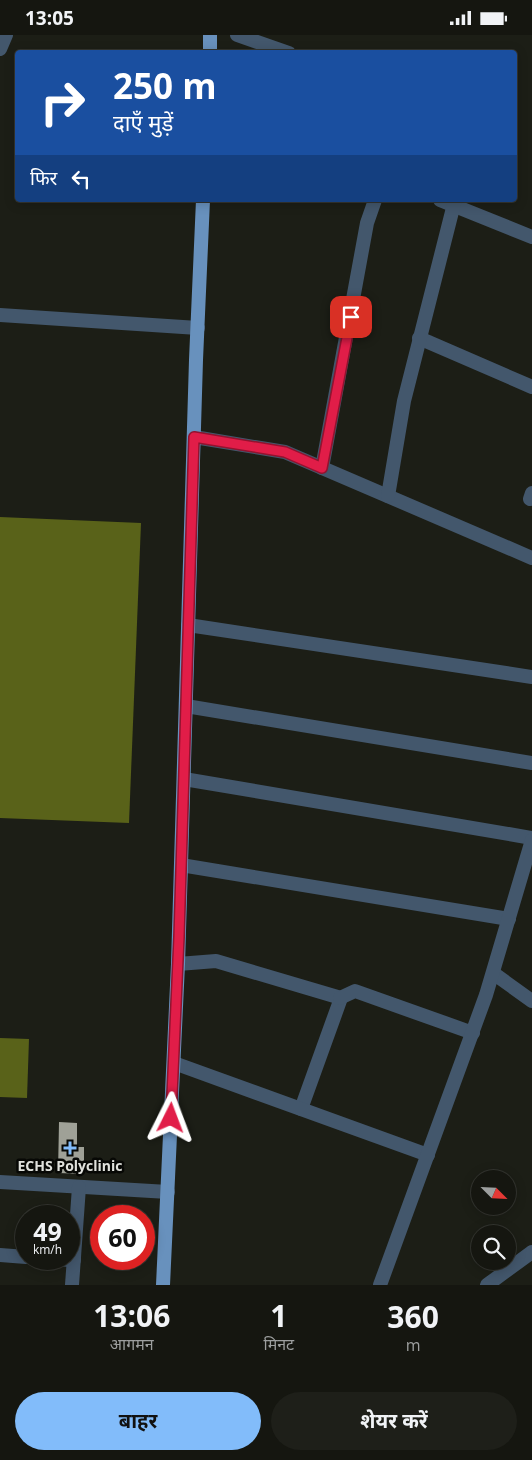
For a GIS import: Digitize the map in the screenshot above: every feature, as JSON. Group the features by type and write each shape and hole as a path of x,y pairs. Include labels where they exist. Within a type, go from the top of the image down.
{"main road":[{"path":"210,35 210,50"},
{"path":"163,1285 178,964 203,202"}],"street":[{"path":"0,49 6,35"},
{"path":"237,35 280,50"},
{"path":"322,468 367,223 374,202"},
{"path":"388,496 404,401 455,203 532,237"},
{"path":"0,315 198,328"},
{"path":"420,338 532,387"},
{"path":"194,437 285,452 532,558"},
{"path":"188,625 532,677"},
{"path":"186,706 532,763"},
{"path":"184,779 532,839 493,973 473,1033 380,1285"},
{"path":"181,865 508,919"},
{"path":"178,964 216,961 340,998 355,991 473,1033"},
{"path":"493,973 532,1001"},
{"path":"301,1109 340,998"},
{"path":"174,1063 428,1155"},
{"path":"0,1182 168,1192"},
{"path":"78,1205 79,1187"},
{"path":"487,1285 532,1252"},
{"path":"0,1255 15,1256"},
{"path":"72,1285 73,1270"}],"shaded area":[{"path":"0,517 141,523 129,823 0,818"},
{"path":"0,1038 29,1039 27,1098 0,1097"}],"building":[{"path":"59,1122 77,1123 77,1147 84,1147 84,1174 58,1173"}],"place":[{"name":"ECHS Polyclinic","path":"70,1148"}],"route":[{"path":"171,1118 179,937 194,437 285,452 322,468 351,317"}]}
